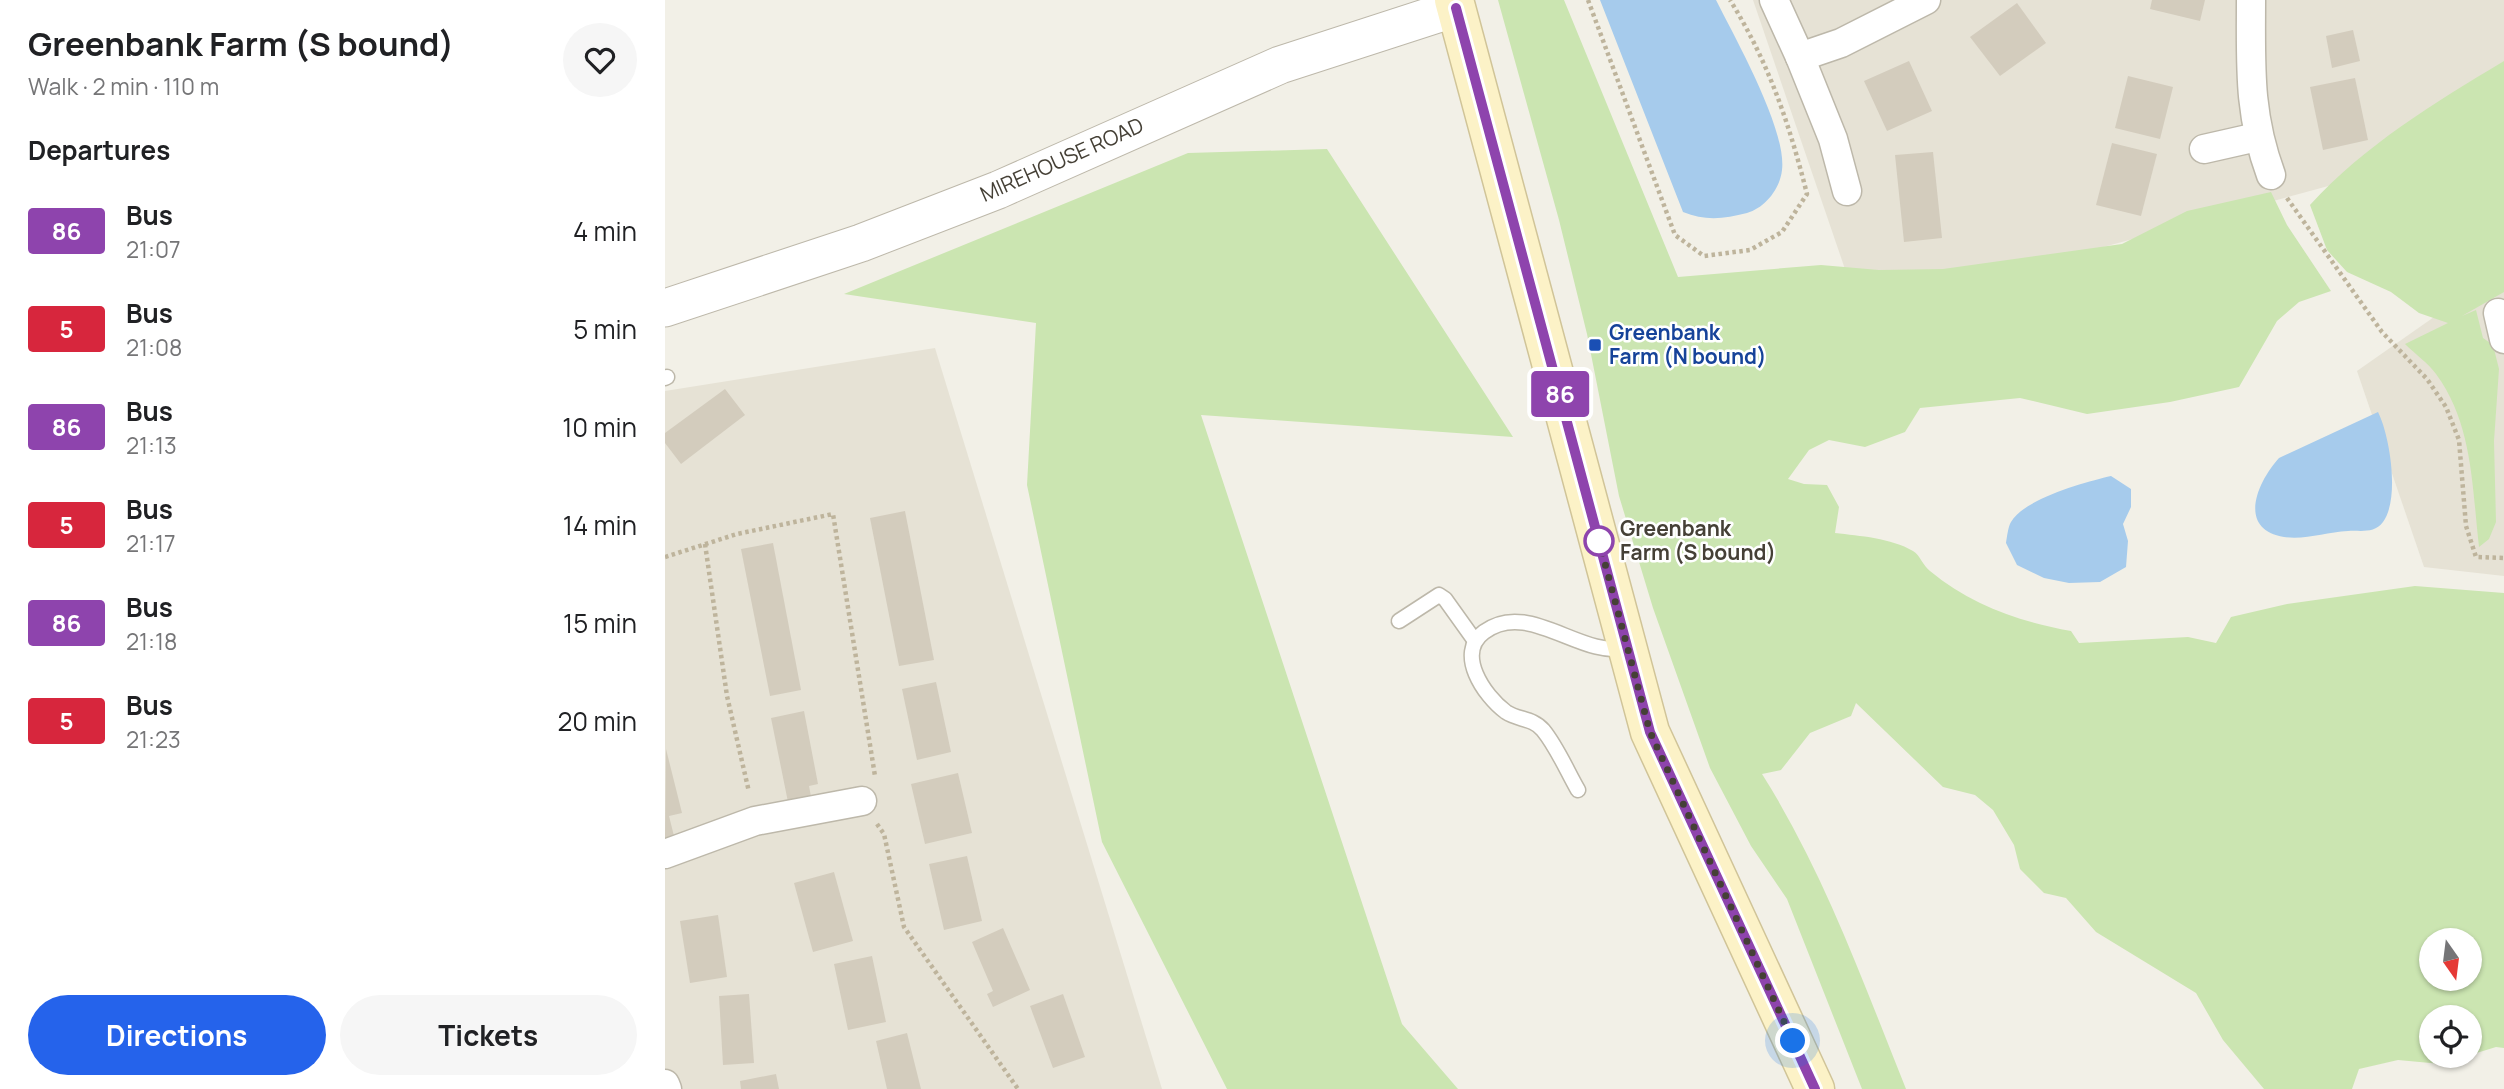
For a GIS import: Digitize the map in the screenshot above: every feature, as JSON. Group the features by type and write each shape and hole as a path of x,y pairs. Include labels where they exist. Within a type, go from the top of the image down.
{"main road":[{"path":"1455,4 1650,732 1815,1089"}],"street":[{"path":"1774,0 1833,139 1847,191"},
{"path":"1800,57 1841,43 1926,0"},
{"path":"2251,0 2251,95 2257,137 2271,174"},
{"name":"MIREHOUSE ROAD","path":"665,308 861,243 998,190 1280,65 1455,4"},
{"path":"2204,149 2257,137"},
{"path":"665,854 755,821 862,801"},
{"path":"665,1084 667,1089"}],"lane":[{"path":"1399,621 1439,595 1445,599 1475,640"},
{"path":"1578,790 1543,729 1531,721 1504,711 1482,685 1474,671 1471,658 1475,640 1485,631 1504,623 1518,622 1597,649 1612,651 1627,648"}],"path":[{"path":"1588,0 1675,234 1704,256 1750,250 1782,232 1807,194 1790,124 1756,43 1730,0"},
{"path":"2271,174 2382,332 2427,379 2446,407 2459,440 2466,526 2476,557 2504,558"},
{"path":"665,557 705,544 833,513 876,784 862,801 884,834 904,927 1018,1089"},
{"path":"705,544 727,696 755,821"}],"shaded area":[{"path":"1753,0 2504,0 2504,92 2354,179 1860,313"},
{"path":"2504,268 2504,576 2424,567 2357,371"},
{"path":"935,348 1162,1089 665,1089 665,391"}],"green space":[{"path":"1498,0 1564,0 1678,277 1821,265 1879,270 1943,269 2122,244 2187,211 2271,192 2287,225 2331,291 2299,302 2277,321 2239,387 2170,402 2087,414 2020,398 1920,408 1905,432 1865,447 1829,440 1809,450 1788,479 1804,484 1827,485 1839,507 1835,533 1875,538 1904,547 1915,553 1930,571 1946,583 1979,603 2033,623 2071,631 2079,643 2188,637 2216,643 2231,617 2287,604 2415,586 2504,593 2504,1048 2496,1047 2482,1051 2482,1005 2419,1005 2419,1062 2398,1060 2359,1069 2352,1089 2264,1089 2223,1040 2196,993 2096,932 2066,898 2044,893 2020,869 2014,845 1993,810 1975,795 1943,787 1856,703 1851,716 1810,733 1781,770 1762,774 1805,850 1823,889 1906,1089 1862,1089 1787,899 1751,846 1710,768 1653,608 1619,496 1587,334 1559,220"},
{"path":"2504,61 2504,292 2462,316 2476,310 2483,338 2493,345 2499,369 2494,441 2496,522 2489,539 2479,547 2469,457 2457,414 2436,374 2405,344 2448,323 2419,313 2391,292 2347,272 2327,250 2310,205 2354,163 2401,126"},
{"path":"1327,149 1513,437 1201,415 1402,1024 1458,1089 1227,1089 1102,842 1027,485 1036,323 844,294 1188,153"}],"water":[{"path":"1600,0 1716,0 1758,84 1781,153 1781,177 1771,197 1760,207 1747,213 1722,218 1699,217 1683,212"},
{"path":"2378,412 2389,451 2392,483 2388,512 2379,526 2367,531 2292,538 2269,532 2260,525 2256,515 2259,491 2279,458"},
{"path":"2111,476 2131,489 2131,507 2123,524 2128,541 2126,567 2100,582 2069,583 2044,578 2017,565 2006,543 2010,524 2018,513 2057,492"}],"building":[{"path":"2152,0 2205,0 2200,21 2150,9"},
{"path":"2017,3 2046,43 2000,76 1970,37"},
{"path":"2353,30 2360,61 2332,68 2326,36"},
{"path":"1909,61 1932,111 1887,131 1864,81"},
{"path":"2128,76 2173,87 2160,139 2115,128"},
{"path":"2355,78 2368,140 2323,150 2310,87"},
{"path":"2112,143 2157,154 2141,216 2096,205"},
{"path":"1933,152 1942,238 1904,242 1895,155"},
{"path":"725,389 745,415 681,464 665,443 665,433"},
{"path":"905,511 934,660 899,666 870,518"},
{"path":"773,543 801,690 770,696 741,549"},
{"path":"936,682 951,752 917,760 902,689"},
{"path":"804,711 818,784 809,786 812,802 789,807 771,718"},
{"path":"666,749 682,813 669,816 674,836 665,838"},
{"path":"958,773 972,833 925,844 911,784"},
{"path":"967,856 982,921 944,930 929,864"},
{"path":"834,872 853,941 813,952 794,883"},
{"path":"718,915 727,977 690,983 680,921"},
{"path":"1003,928 1030,990 993,1007 987,994 993,991 972,942"},
{"path":"872,956 886,1022 848,1030 834,964"},
{"path":"749,994 754,1063 723,1065 719,996"},
{"path":"1063,994 1085,1057 1053,1068 1030,1006"},
{"path":"907,1033 921,1089 887,1089 876,1041"},
{"path":"776,1074 779,1089 741,1089 740,1081"}],"bus line":[{"name":"86","path":"1456,8 1650,732 1815,1089"}],"place":[{"name":"Greenbank Farm (N bound)","path":"1595,345"},
{"name":"Greenbank Farm (S bound)","path":"1599,541"}],"route":[{"path":"1599,541 1650,732 1793,1041"}]}
